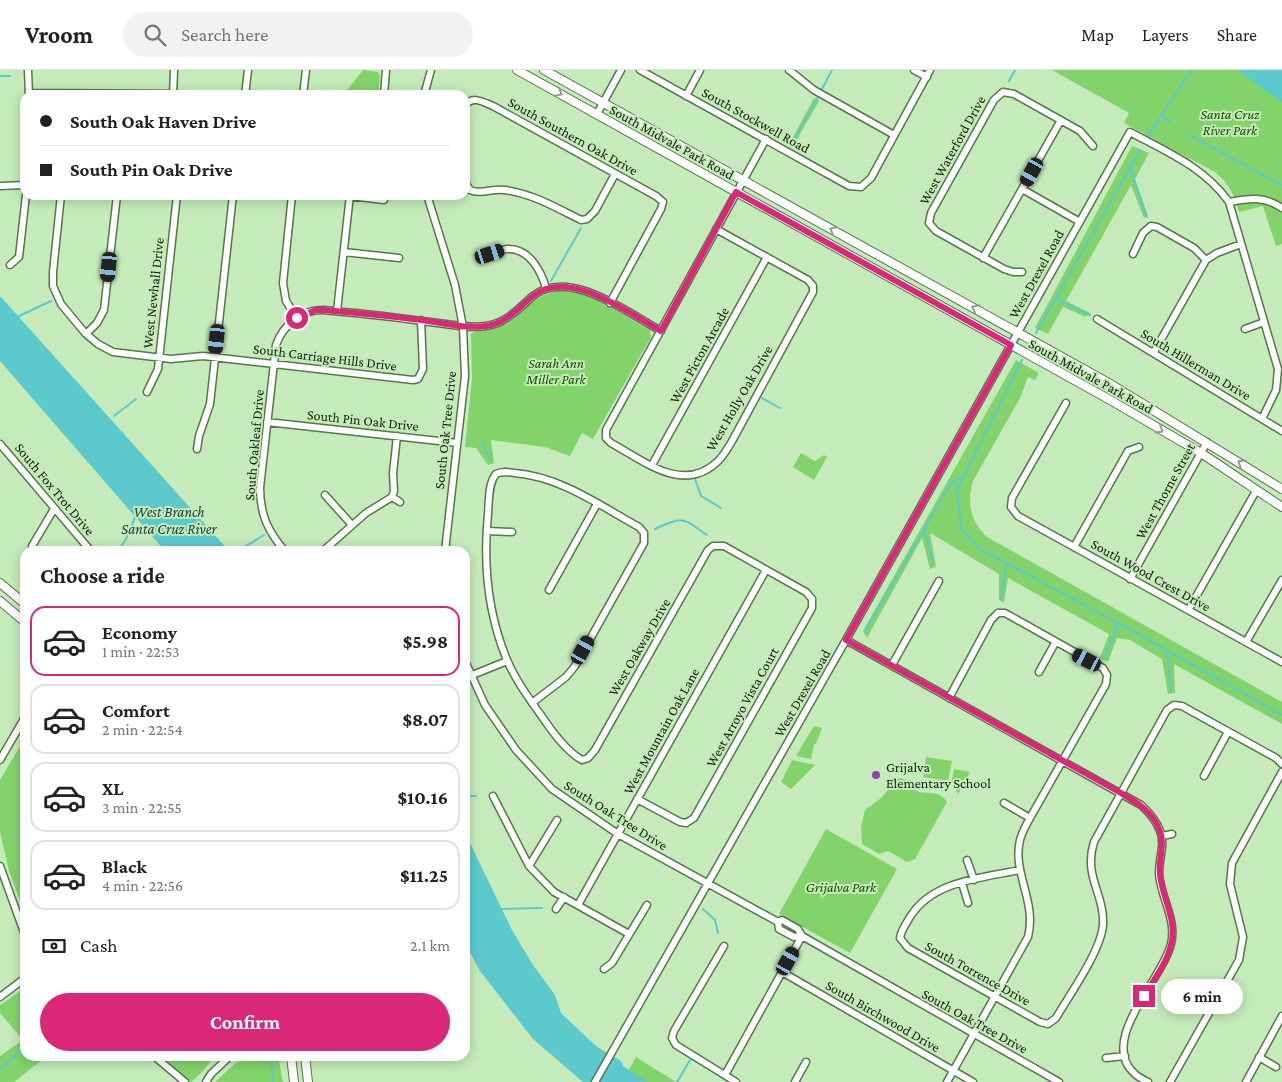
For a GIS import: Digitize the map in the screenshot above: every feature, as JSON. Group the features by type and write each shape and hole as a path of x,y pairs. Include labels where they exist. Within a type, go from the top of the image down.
{"main road":[{"name":"South Midvale Park Road","path":"517,70 1112,401 1200,453 1282,507"},
{"name":"South Midvale Park Road","path":"544,70 1107,382 1282,489"},
{"path":"0,583 20,600"},
{"path":"0,601 20,618"},
{"path":"292,1061 294,1082"},
{"path":"305,1061 308,1082"}],"street":[{"path":"28,70 29,90"},
{"path":"173,90 174,70"},
{"path":"246,90 248,70"},
{"path":"304,90 306,70"},
{"path":"384,90 386,70"},
{"path":"425,90 431,70"},
{"path":"597,114 621,70"},
{"name":"South Stockwell Road","path":"640,70 849,186 862,190 894,135"},
{"path":"686,96 700,70"},
{"path":"789,70 814,90 894,135 930,70"},
{"path":"914,70 926,77"},
{"name":"West Waterford Drive","path":"983,258 925,224 994,100 1003,89 1061,120"},
{"name":"South Southern Oak Drive","path":"470,100 478,100 493,106 664,201 610,303"},
{"path":"1022,272 1009,271 983,258 1061,120 1084,134 1093,146"},
{"name":"West Drexel Road","path":"595,1082 846,640 1130,132 1195,168 1217,185 1229,202"},
{"path":"291,200 283,283 286,301 297,318 316,310 462,326 487,326 513,315 535,294 546,288 564,285 582,288 661,331 766,140"},
{"path":"470,192 502,190 529,194 588,222 615,174"},
{"path":"0,186 20,185"},
{"path":"1022,189 1080,222"},
{"path":"1262,419 1276,390 1278,369 1229,202 1250,198 1271,201 1282,208"},
{"path":"10,265 20,257 26,200"},
{"name":"South Carriage Hills Drive","path":"60,200 52,272 53,286 61,304 86,334 98,344 113,352 176,359 198,355 413,380 422,378 424,369 421,320"},
{"path":"86,334 97,323 104,310 116,200"},
{"name":"West Newhall Drive","path":"147,392 157,373 175,200"},
{"path":"197,449 199,436 209,410 232,200"},
{"path":"337,311 349,200"},
{"name":"South Oak Tree Drive","path":"429,200 455,285 462,326 464,376 446,546"},
{"path":"1133,254 1143,233 1151,226 1157,227 1194,248 1206,260"},
{"path":"716,229 767,257"},
{"path":"1154,352 1206,260 1217,253 1241,244"},
{"path":"490,254 507,248 526,255 543,275 546,288"},
{"path":"344,252 399,258"},
{"name":"West Holly Oak Drive","path":"661,331 607,427 604,436 611,443 652,466 671,475 686,476 703,472 718,461 731,443 812,295 814,286 808,280 767,257"},
{"name":"West Picton Arcade","path":"652,466 767,257"},
{"name":"South Oakleaf Drive","path":"281,546 269,532 260,503 267,422 279,338 297,318"},
{"name":"South Hillerman Drive","path":"1097,319 1282,431"},
{"path":"1246,329 1264,322"},
{"name":"South Wood Crest Drive","path":"1066,403 1011,500 1009,508 1018,516 1282,662"},
{"name":"South Pin Oak Drive","path":"267,422 456,443"},
{"path":"329,546 370,510 392,497 394,491 393,473 397,436"},
{"name":"West Thorne Street","path":"1130,579 1207,442"},
{"name":"South Fox Trot Drive","path":"1,447 87,546"},
{"path":"1074,547 1128,451 1139,447"},
{"path":"495,473 533,474 567,486 597,504 647,532 644,543 575,666 566,677 532,703 507,661 492,612 487,576 487,531 492,483 495,473"},
{"path":"1189,610 1256,491"},
{"path":"325,495 352,525"},
{"path":"392,497 400,502"},
{"path":"549,590 597,504"},
{"path":"32,546 54,508"},
{"path":"487,531 512,532"},
{"name":"West Oakway Drive","path":"532,703 552,730 573,753 586,761 595,750 713,544 724,546 766,570"},
{"name":"West Arroyo Vista Court","path":"637,799 687,825 694,818 812,608 815,599 766,570"},
{"name":"West Mountain Oak Lane","path":"578,906 766,570"},
{"path":"1246,642 1282,580"},
{"path":"892,665 938,581"},
{"path":"947,1082 1028,937 1031,923 1030,908 1020,870 1020,841 1030,818 1064,762 1106,684 1109,674 1104,668 1055,643 1005,613 998,611 991,620 948,698"},
{"path":"846,640 1121,793 1141,805 1150,814 1162,836 1159,871 1172,926 1171,946 1122,1042 1125,1056 1134,1074 1148,1082"},
{"path":"1038,672 1055,643"},
{"path":"470,675 507,661"},
{"name":"South Oak Tree Drive","path":"470,679 516,750 552,789 618,834 778,922 779,929 794,937 802,936 1059,1082"},
{"path":"1121,793 1173,702 1276,758 1282,764"},
{"path":"0,760 20,726"},
{"path":"1204,776 1228,732"},
{"path":"1170,1082 1239,960 1243,936 1230,884 1232,864 1282,772"},
{"name":"South Torrence Drive","path":"962,883 943,888 926,898 910,917 899,939 908,948 1048,1026 1056,1018 1099,942 1103,924 1101,908 1091,875 1090,854 1094,842 1121,793"},
{"path":"494,796 529,866 554,892 629,934"},
{"path":"1004,803 1030,818"},
{"path":"529,866 557,820"},
{"path":"1162,836 1172,834"},
{"path":"967,860 974,880"},
{"path":"0,866 20,921"},
{"path":"968,902 962,883 1020,870"},
{"path":"556,909 564,897"},
{"path":"604,969 612,963 647,905"},
{"path":"725,1075 802,936"},
{"path":"724,946 670,1039 676,1045 736,1082"},
{"name":"South Birchwood Drive","path":"782,972 973,1082"},
{"path":"0,997 20,982"},
{"path":"1246,1082 1282,1016"},
{"path":"1106,1058 1125,1056"},
{"path":"1259,1057 1276,1068"},
{"path":"160,1061 184,1082"},
{"path":"206,1082 211,1074 225,1061"},
{"path":"795,1082 806,1062"}],"green space":[{"path":"363,70 378,72 380,75 378,90 347,90"},
{"name":"Santa Cruz River Park","path":"1052,70 1282,70 1282,244 1276,246 1263,206 1239,212 1230,190 1215,172 1124,123 1129,113"},
{"path":"814,98 819,101 792,148 789,145"},
{"path":"1132,146 1149,153 1135,179 1148,216 1144,218 1131,185 1066,301 1090,313 1086,317 1063,307 1048,334 1035,328"},
{"name":"Sarah Ann Miller Park","path":"562,290 585,295 597,300 650,330 651,337 593,439 582,433 570,456 545,447 491,440 494,463 488,465 476,448 465,447 472,379 471,334 475,331 509,323 537,299 546,294"},
{"path":"1016,360 1039,373 1035,380 1028,377 1020,398 973,481 970,497 971,511 981,531 987,537 1282,702 1282,724 1174,664 1175,693 1168,694 1162,659 1130,640 1117,638 1108,662 1100,658 1109,634 1008,578 1004,602 999,600 999,574 930,533 936,567 930,569 922,538 867,638 863,631"},
{"path":"801,453 815,461 824,455 827,457 814,480 793,467"},
{"path":"814,726 822,728 816,744 814,744 811,759 796,756"},
{"path":"20,746 20,901 9,871 0,832 0,780"},
{"path":"926,757 952,761 948,781 923,777"},
{"path":"792,760 815,765 791,789 781,782"},
{"path":"954,769 970,772 958,794 952,780"},
{"path":"898,778 908,780 918,791 938,795 947,802 915,859 907,862 888,851 879,854 862,844 861,826 865,810 881,798"},
{"name":"Grijalva Park","path":"826,829 897,869 850,953 779,914"},
{"path":"20,991 20,1036 0,1013 0,1005"},
{"path":"20,1042 20,1061 41,1061 14,1082 0,1082 0,1056"},
{"path":"636,1057 676,1082 622,1082"},
{"path":"168,1061 211,1061 191,1082"},
{"path":"279,1061 283,1082 215,1082 237,1062"}],"water":[{"path":"1237,70 1282,70 1282,102"},
{"name":"West Branch Santa Cruz River","path":"0,296 225,546 161,546 0,361"},
{"path":"470,843 512,930 533,965 555,995 561,1013 597,1047 621,1061 623,1066 648,1082 583,1082 533,1039 480,971 470,952"}],"waterway":[{"path":"822,89 832,70"},
{"path":"1009,81 1015,70"},
{"path":"1148,136 1191,70"},
{"path":"0,76 10,76"},
{"path":"791,146 818,97"},
{"path":"1163,116 1170,123"},
{"path":"1189,135 1282,185"},
{"path":"1036,333 1140,150"},
{"path":"1131,167 1147,217"},
{"path":"551,281 581,228"},
{"path":"1057,298 1090,315"},
{"path":"17,317 51,301"},
{"path":"1022,360 957,490 961,528 978,548 1133,631 1282,715"},
{"path":"762,398 780,408"},
{"path":"114,416 136,399"},
{"path":"482,443 490,460"},
{"path":"865,631 951,483 963,477"},
{"path":"695,479 701,496 721,508"},
{"path":"121,546 136,515"},
{"path":"655,529 678,520 683,520 707,535"},
{"path":"924,528 933,562"},
{"path":"246,546 264,535"},
{"path":"1001,600 1006,564"},
{"path":"1105,657 1117,628 1116,624"},
{"path":"1167,652 1171,691"},
{"path":"470,796 476,796"},
{"path":"499,909 542,908"},
{"path":"703,909 715,920 718,933"},
{"path":"0,1069 20,1051"},
{"path":"677,1082 690,1060"},
{"path":"271,1061 273,1082"}],"place":[{"name":"Grijalva Elementary School","path":"876,775"}],"route":[{"path":"297,318 316,310 324,310 462,326 487,326 513,315 535,294 546,288 564,285 582,288 661,331 736,192 1011,345 846,640 1121,793 1141,805 1150,814 1159,828 1162,838 1159,871 1173,935 1168,954 1144,996"}]}
